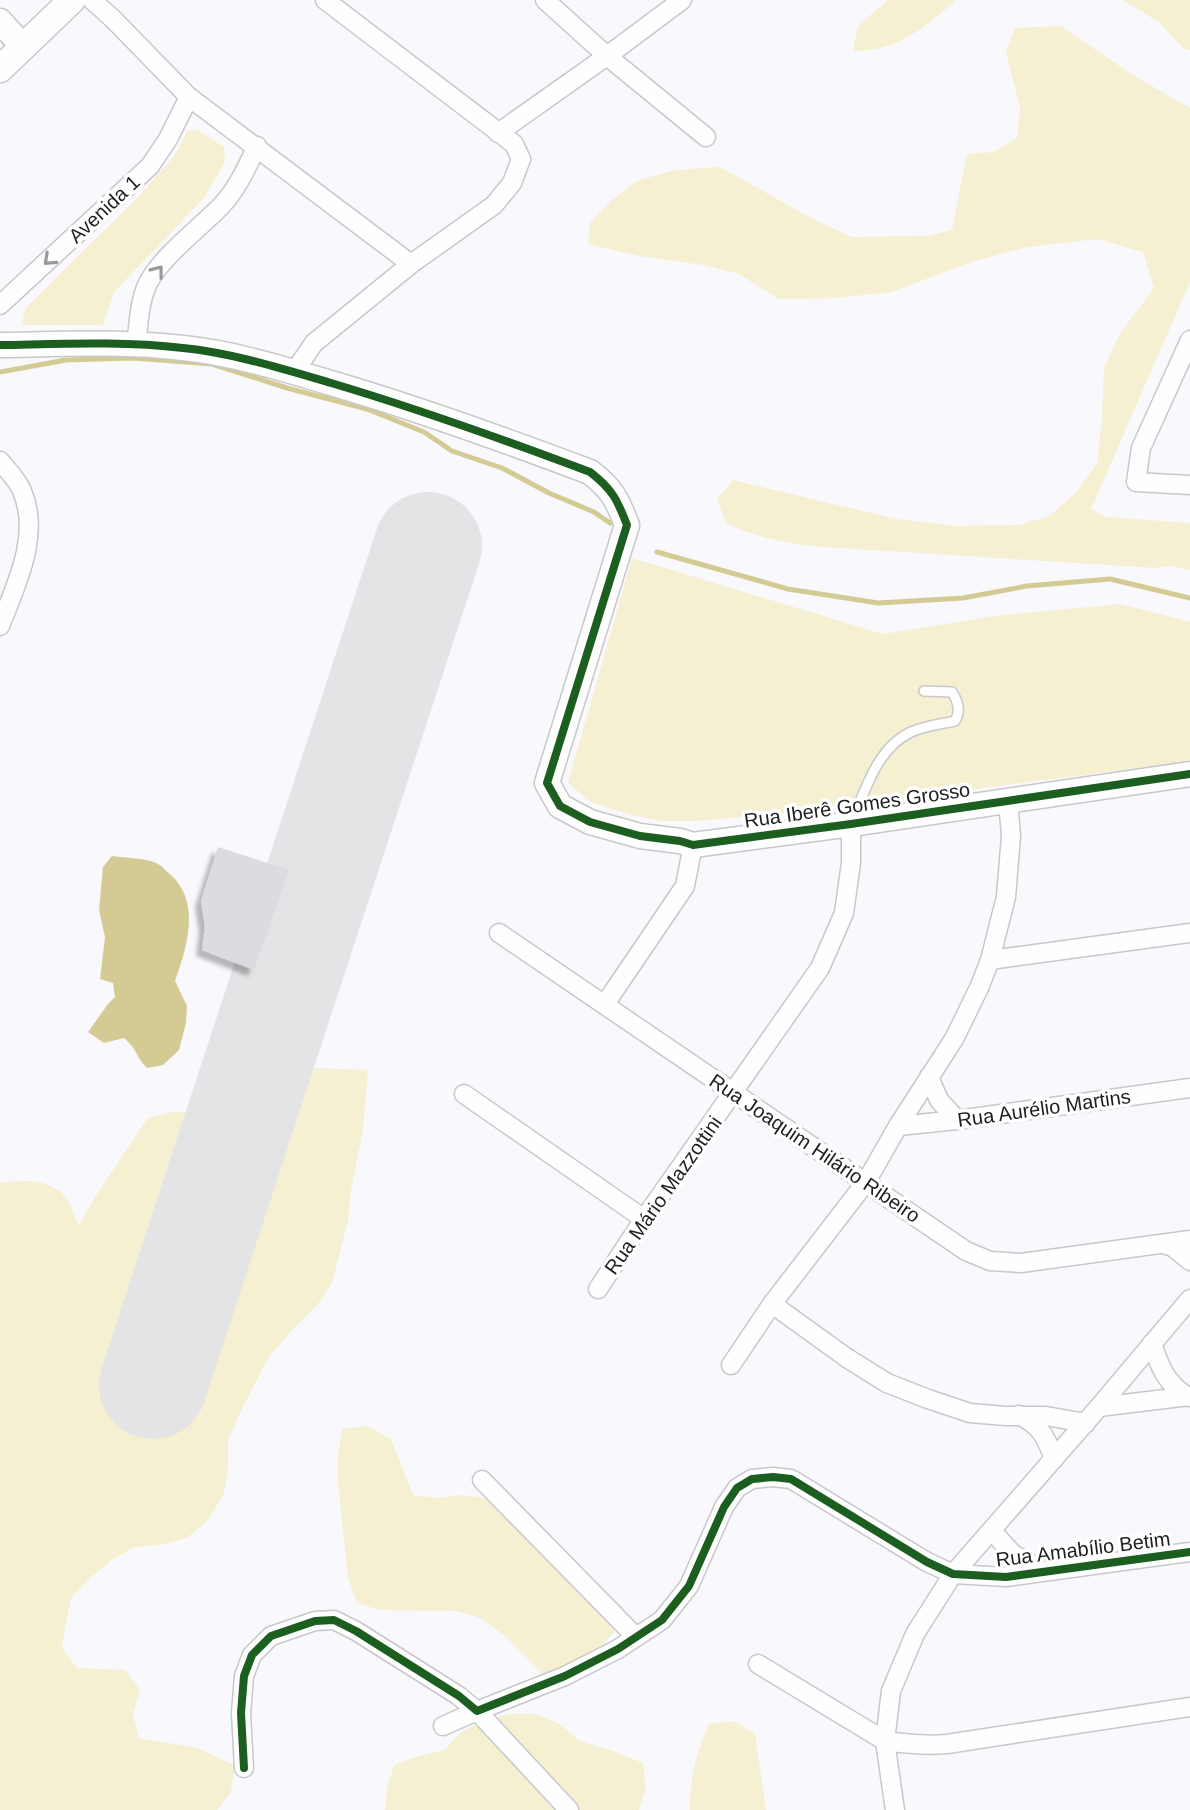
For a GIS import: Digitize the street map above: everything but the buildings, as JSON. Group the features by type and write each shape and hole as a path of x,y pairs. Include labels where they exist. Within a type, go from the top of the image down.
{"main road":[{"path":"0,69 72,0"}],"street":[{"path":"92,0 189,97 411,264"},
{"path":"0,345 136,344 185,348 294,372 314,343 411,264 494,205 512,183 521,159 514,144 325,0"},
{"path":"545,0 607,56 706,137"},
{"path":"498,133 682,0"},
{"path":"0,21 23,47"},
{"name":"Avenida 1","path":"0,305 150,166 189,97"},
{"path":"136,344 148,283 164,262 224,203 257,146"},
{"path":"1190,340 1141,448 1136,482 1190,485"},
{"name":"Rua Iberê Gomes Grosso","path":"294,372 464,425 590,472 615,496 627,525 547,783 560,806 590,822 640,836 693,845 1190,774"},
{"path":"0,461 22,489 28,510 29,532 21,572 0,626"},
{"path":"731,1365 772,1304 866,1182 954,1039 990,960 1006,897 1011,836 1008,800"},
{"name":"Rua Mário Mazzottini","path":"598,1289 820,968 844,913 850,876 851,824"},
{"path":"605,1004 685,886 693,845"},
{"name":"Rua Joaquim Hilário Ribeiro","path":"499,933 966,1251 990,1261 1021,1263 1190,1240"},
{"path":"990,960 1190,933"},
{"path":"929,1077 939,1100 957,1120"},
{"name":"Rua Aurélio Martins","path":"898,1126 1190,1088"},
{"path":"464,1094 644,1219"},
{"path":"1163,1244 1173,1247 1190,1261"},
{"path":"895,1810 885,1741 891,1691 915,1634 953,1574 1190,1299"},
{"path":"772,1304 887,1383 970,1413 1046,1416 1086,1423"},
{"path":"1152,1343 1159,1366 1170,1382 1181,1393 1190,1396"},
{"path":"1099,1407 1190,1396"},
{"path":"1019,1415 1033,1422 1042,1433 1054,1459"},
{"name":"Rua Amabílio Betim","path":"443,1726 565,1676 618,1649 662,1620 689,1586 724,1507 737,1488 752,1479 791,1479 927,1562 953,1574 1006,1577 1190,1552"},
{"path":"482,1480 636,1637"},
{"name":"Rua Amabílio Betim","path":"992,1531 1013,1554 1043,1571"},
{"path":"244,1768 242,1701 244,1676 252,1655 271,1636 315,1621 334,1620 459,1696 477,1711 569,1810"},
{"path":"758,1664 885,1741 928,1746 1190,1707"}],"lane":[{"name":"Rua Mário Mazzottini","path":"851,824 877,764 891,744 912,731 955,721 959,714 957,699 952,692 924,691"}],"shaded area":[{"path":"888,0 956,0 930,22 901,40 880,48 853,51 858,26"},
{"path":"1123,0 1190,0 1190,50 1183,48 1160,23"},
{"path":"1061,26 1131,74 1190,108 1190,282 1091,509 1106,517 1190,523 1190,570 1170,566 1156,568 822,547 773,540 726,523 717,499 733,480 896,519 956,526 1019,525 1049,516 1077,492 1097,463 1104,367 1121,332 1154,288 1143,252 1097,239 1027,247 971,262 892,292 836,298 778,299 739,274 588,244 590,223 612,200 639,180 676,170 720,167 852,237 928,236 952,230 967,154 994,152 1017,138 1020,107 1006,53 1015,28"},
{"path":"198,130 224,147 225,162 204,198 114,292 103,325 22,325 25,309 142,193 175,155 187,131"},
{"path":"632,558 883,634 1001,615 1121,604 1190,622 1190,761 793,813 695,821 660,821 591,802 568,783"},
{"path":"112,856 158,864 180,886 186,899 189,926 175,981 187,1006 186,1023 179,1050 163,1065 147,1068 124,1038 104,1043 88,1032 115,997 113,983 100,979 105,937 99,910 103,867"},
{"path":"309,1068 368,1070 363,1129 348,1221 332,1283 318,1304 267,1360 228,1441 224,1493 208,1520 187,1538 134,1547 90,1578 72,1596 62,1648 77,1668 125,1670 140,1690 133,1714 139,1738 198,1748 235,1766 231,1792 217,1810 0,1810 0,1183 29,1181 55,1188 69,1202 79,1225 148,1118 173,1112 198,1112 198,1138 191,1161 174,1211 133,1305 133,1330 141,1380 164,1387 166,1368 229,1160 240,1137 283,1071"},
{"path":"367,1426 391,1439 413,1495 438,1498 464,1495 490,1499 571,1570 623,1607 622,1625 573,1672 544,1675 504,1635 480,1618 457,1611 380,1610 357,1603 348,1578 338,1455 342,1429"},
{"path":"510,1714 535,1714 559,1724 580,1741 643,1763 646,1788 639,1810 385,1810 394,1765 444,1750 461,1732 485,1720"},
{"path":"734,1721 755,1734 766,1810 690,1810 695,1766 709,1724"}],"waterway":[{"path":"0,372 66,360 133,358 212,364 367,409 424,432 452,451 502,468 594,512 610,523"},
{"path":"657,552 788,589 878,603 963,598 1027,586 1110,579 1190,598"}],"runway":[{"path":"153,1385 428,546"}],"cycle path":[{"path":"0,345 137,344 202,350 295,372 397,403 590,472 613,495 627,525 547,783 560,806 590,822 640,836 693,845 1190,774"},
{"path":"244,1768 241,1713 244,1676 252,1655 271,1636 315,1621 334,1620 459,1696 477,1711 565,1676 618,1649 662,1620 689,1586 724,1507 737,1488 752,1479 791,1479 927,1562 953,1574 1006,1577 1190,1552"}]}
